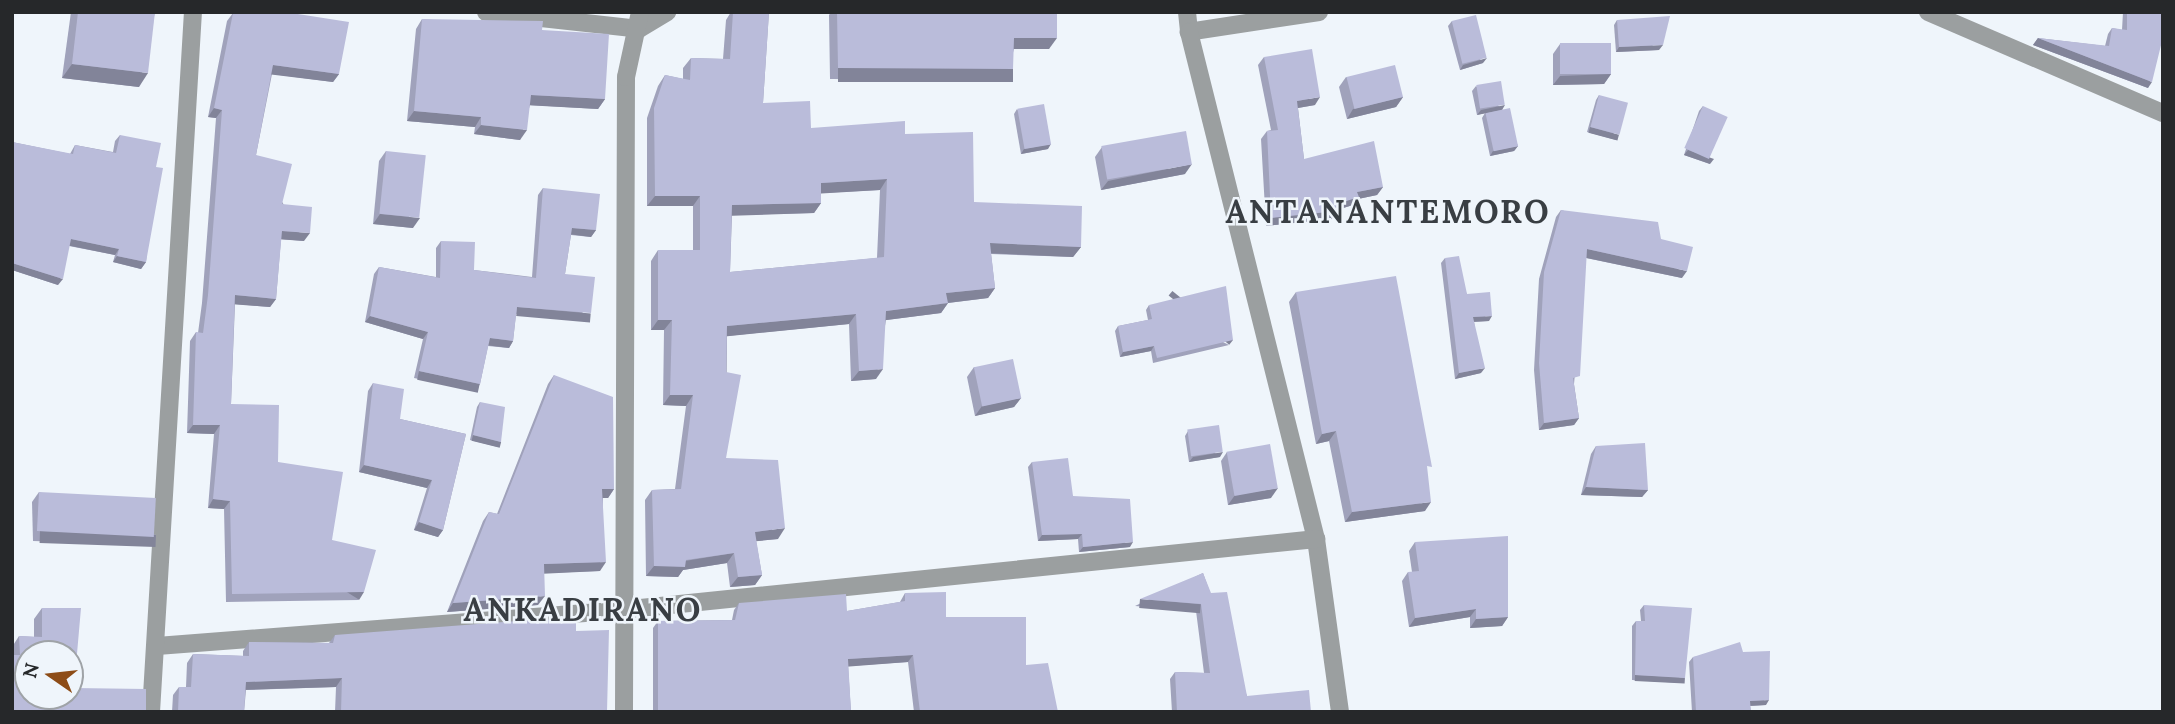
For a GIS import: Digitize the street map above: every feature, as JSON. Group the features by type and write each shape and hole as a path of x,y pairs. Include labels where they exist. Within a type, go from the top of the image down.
{"street":[{"path":"151,712 157,646 192,12"},
{"path":"486,12 639,20 667,12"},
{"path":"1187,12 1189,32 1316,539 1340,712"},
{"path":"1189,32 1319,12"},
{"path":"1928,12 2163,113"},
{"path":"624,712 621,610 626,77 639,20"},
{"path":"157,646 621,610 1316,539"}],"building":[{"path":"78,12 155,12 148,73 72,64"},
{"path":"285,12 349,22 339,74 273,65 256,155 292,164 282,204 312,207 310,233 282,231 276,299 235,295 231,404 279,405 278,462 343,472 332,540 376,550 364,592 232,594 230,501 213,499 220,425 193,425 196,332 203,333 208,295 222,110 214,108 233,13"},
{"path":"733,12 769,12 763,103 810,101 811,128 905,121 905,134 973,132 974,202 1082,206 1081,247 990,243 995,288 946,293 948,303 886,311 883,369 859,371 856,314 727,326 726,372 741,375 726,458 778,460 785,528 755,532 762,575 738,577 734,553 686,560 685,567 654,566 652,490 681,489 693,395 670,395 672,320 658,320 658,250 700,250 700,196 655,196 654,108 665,75 690,80 691,58 730,59","holes":["887,179 884,257 730,272 732,205 821,203 821,183"]},
{"path":"837,12 1057,12 1057,38 1014,38 1013,69 838,68"},
{"path":"2127,12 2163,12 2163,37 2152,82 2038,38 2109,46 2112,28 2127,30"},
{"path":"1476,15 1487,58 1462,64 1452,21"},
{"path":"1670,16 1663,45 1619,47 1617,20"},
{"path":"422,19 543,21 542,30 609,34 605,99 531,95 527,130 481,125 481,117 414,111"},
{"path":"1560,43 1611,43 1611,74 1560,74"},
{"path":"1312,49 1320,97 1297,101 1304,159 1374,141 1383,187 1357,192 1359,197 1337,204 1337,211 1271,218 1267,131 1278,130 1264,57"},
{"path":"1395,65 1403,97 1354,109 1346,77"},
{"path":"1501,81 1505,105 1480,109 1476,85"},
{"path":"1599,95 1628,103 1619,135 1590,127"},
{"path":"1044,104 1051,144 1025,149 1017,109"},
{"path":"1703,106 1728,117 1709,159 1684,148"},
{"path":"1510,108 1518,146 1494,151 1486,113"},
{"path":"1186,131 1192,164 1107,179 1101,146"},
{"path":"120,135 161,143 156,167 163,168 146,262 117,256 119,249 71,239 63,279 12,263 12,142 73,154 75,145 116,153"},
{"path":"386,151 426,155 419,218 379,214"},
{"path":"543,188 600,194 596,230 572,228 565,274 595,277 591,313 517,307 513,341 490,338 480,384 419,371 428,332 370,316 379,267 440,278 441,241 475,242 474,270 536,278"},
{"path":"1561,210 1658,222 1661,239 1693,247 1687,271 1587,249 1580,376 1573,378 1579,418 1544,423 1539,363 1544,272"},
{"path":"1459,256 1467,294 1490,292 1492,316 1473,317 1485,368 1459,373 1445,258"},
{"path":"1396,276 1432,467 1427,466 1431,502 1352,512 1336,431 1322,434 1296,292"},
{"path":"1226,286 1233,340 1157,358 1154,346 1123,352 1118,326 1152,319 1149,305"},
{"path":"1013,359 1021,398 982,406 974,367"},
{"path":"554,375 613,397 614,489 602,489 606,562 544,564 545,596 453,603 489,512 499,514"},
{"path":"373,383 404,389 400,419 466,434 443,530 419,522 432,480 364,465"},
{"path":"480,402 505,407 501,442 473,435"},
{"path":"1219,425 1223,452 1191,456 1187,429"},
{"path":"1645,443 1648,490 1586,487 1596,446"},
{"path":"1270,444 1278,488 1234,496 1227,452"},
{"path":"1068,458 1073,496 1130,499 1133,542 1083,547 1082,534 1042,535 1032,462"},
{"path":"39,492 156,498 154,537 37,531"},
{"path":"1508,536 1508,617 1476,619 1476,609 1415,618 1408,572 1419,571 1415,542"},
{"path":"1203,573 1211,593 1227,592 1247,696 1309,690 1311,712 1177,712 1175,672 1210,673 1201,604 1140,599"},
{"path":"946,592 946,617 1026,617 1026,665 1048,663 1058,712 920,712 913,655 848,659 851,712 658,712 658,621 735,620 739,603 846,594 847,611 905,601 905,593"},
{"path":"1644,605 1692,608 1685,678 1635,675 1636,621 1645,621"},
{"path":"42,608 81,608 78,640 19,640 19,636 42,637"},
{"path":"544,619 576,623 576,631 609,630 607,712 341,712 342,678 246,682 244,712 178,712 179,687 191,687 193,654 249,656 249,642 333,643 335,635"},
{"path":"1740,642 1743,652 1770,651 1769,700 1750,701 1751,712 1696,712 1693,657"},
{"path":"12,655 14,710 84,710 84,688 146,689 146,712 12,712"}],"district":[{"name":"ANTANANTEMORO","path":"1388,212"},
{"name":"ANKADIRANO","path":"583,610"}]}
